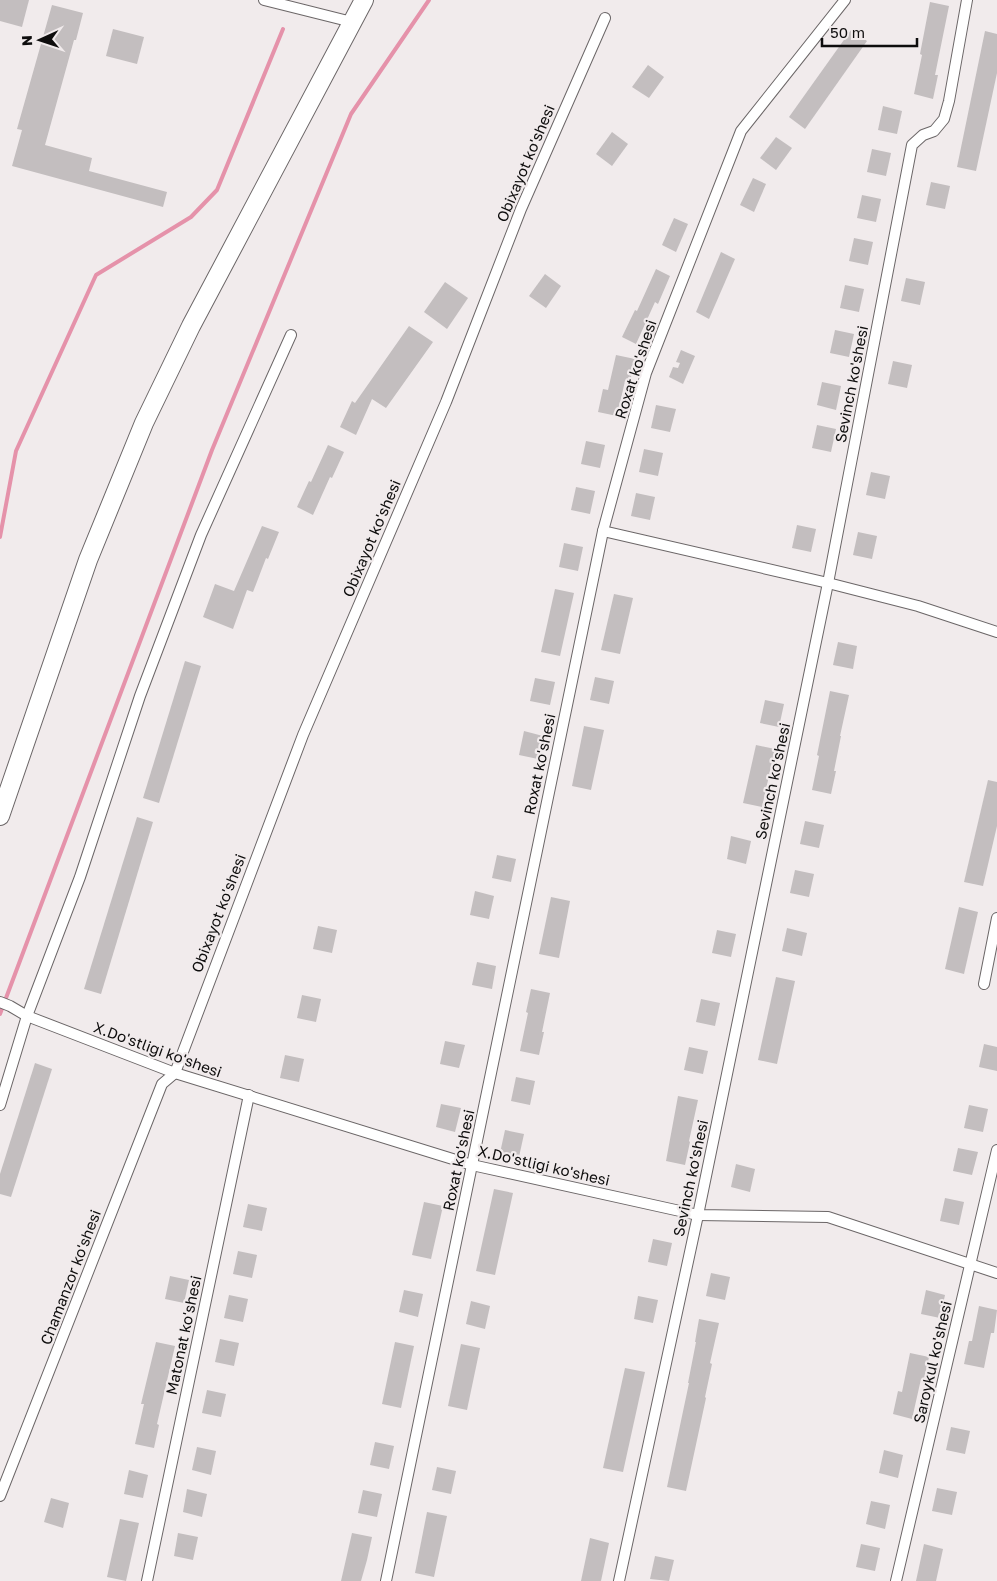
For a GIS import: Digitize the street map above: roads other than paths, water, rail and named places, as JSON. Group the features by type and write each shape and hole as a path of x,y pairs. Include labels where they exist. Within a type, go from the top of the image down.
{"highway":[{"path":"0,816 88,560 144,423 191,326 364,0"}],"street":[{"path":"264,0 352,22"},
{"name":"Roxat ko'shesi","path":"386,1581 603,531 646,373 741,131 844,0"},
{"name":"Sevinch ko'shesi","path":"619,1581 698,1215 828,583 912,145 922,135 934,131 944,119 967,0"},
{"name":"Obixayot ko'shesi","path":"174,1073 303,735 446,402 521,209 605,18"},
{"path":"0,1105 27,1016 80,877 140,696 183,582 201,535 291,335"},
{"path":"603,531 718,556 918,606 997,632"},
{"path":"984,984 997,918"},
{"name":"X.Do'stligi ko'shesi","path":"5,1004 27,1016 174,1073 472,1165 698,1215 828,1217 997,1273"},
{"name":"Chamanzor ko'shesi","path":"0,1496 162,1084 174,1073"},
{"name":"Matonat ko'shesi","path":"147,1581 249,1095"},
{"name":"Saroykul ko'shesi","path":"896,1581 997,1150"}],"waterway":[{"path":"0,1014 212,450 351,114 429,0"},
{"path":"0,537 16,451 96,275 191,217 217,190 283,29"}]}
